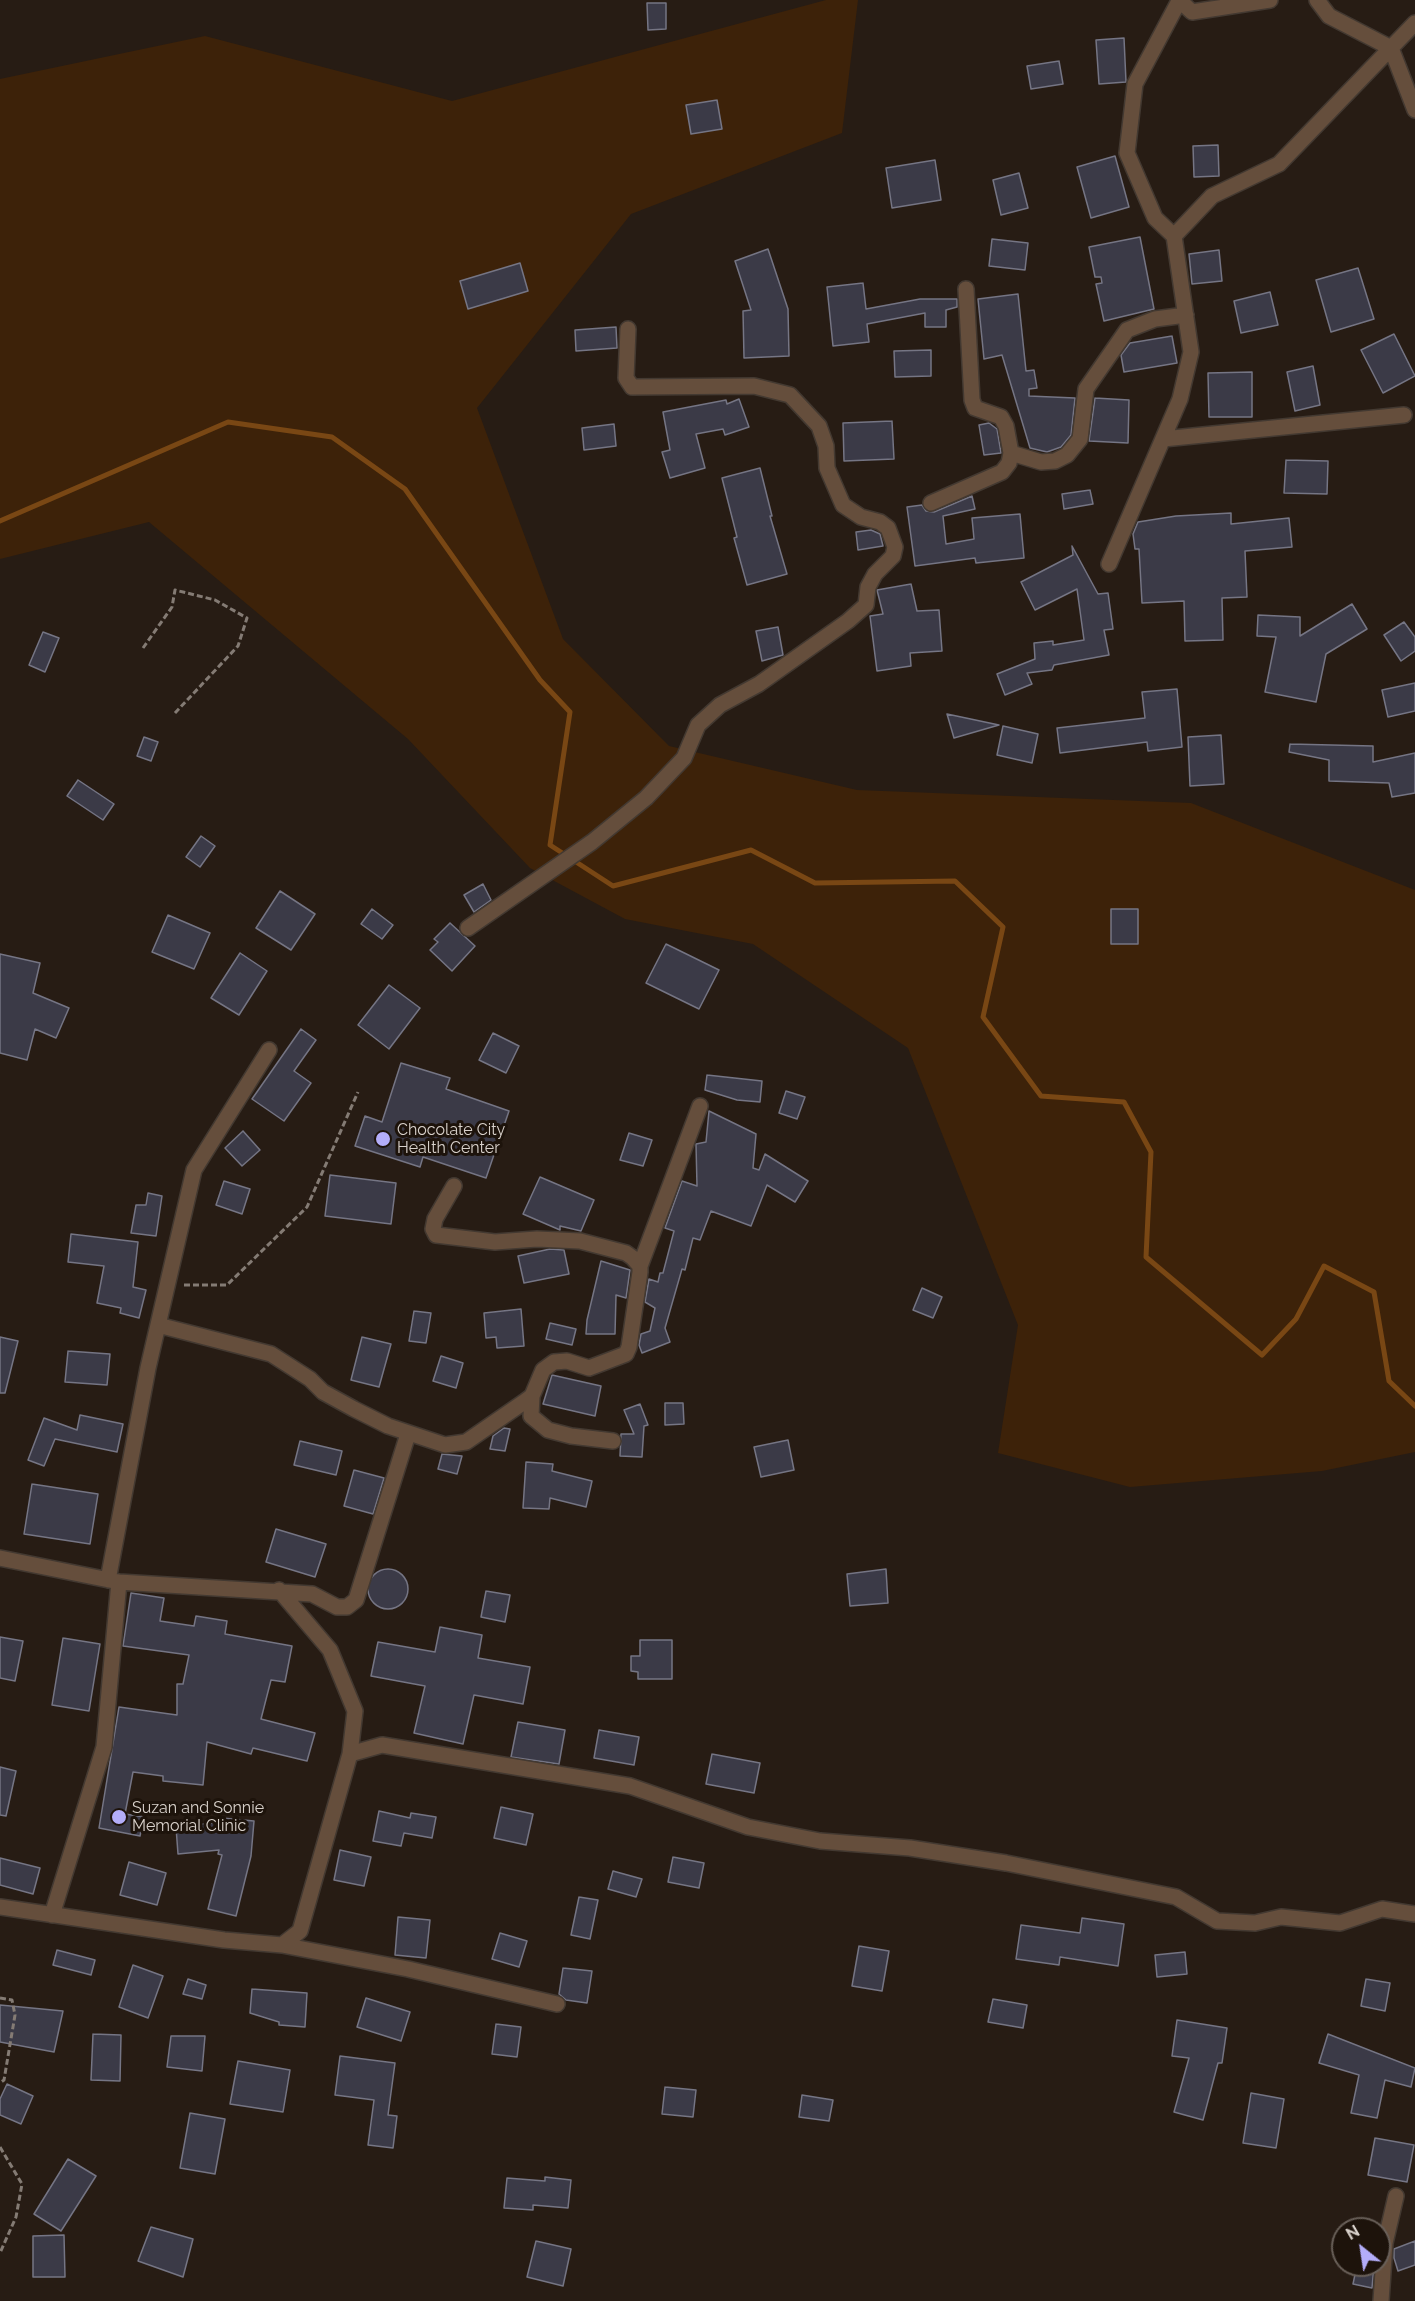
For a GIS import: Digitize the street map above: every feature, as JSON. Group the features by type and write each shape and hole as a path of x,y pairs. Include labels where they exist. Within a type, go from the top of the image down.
{"street":[{"path":"1109,564 1180,399 1191,351 1174,236 1155,218 1127,153 1135,84 1179,1 1192,12 1270,0"},
{"path":"1317,0 1329,16 1391,48 1415,110"},
{"path":"1174,236 1212,196 1279,164 1415,23"},
{"path":"931,502 1002,472 1009,463 1011,453 1006,426 1000,417 975,408 972,400 966,289"},
{"path":"1011,453 1041,462 1055,461 1067,455 1080,439 1086,389 1127,330 1155,319 1186,315"},
{"path":"468,928 539,876 592,842 646,798 684,758 698,725 720,705 759,684 848,621 866,605 868,587 875,574 893,556 895,547 888,528 880,522 861,517 843,505 827,468 826,446 819,426 790,395 754,386 632,387 626,378 628,329"},
{"path":"1163,439 1404,415"},
{"path":"52,1915 105,1747 114,1581 158,1325 194,1170 269,1050"},
{"path":"613,1441 571,1436 548,1430 531,1416 532,1396 543,1370 554,1362 567,1361 589,1368 626,1354 630,1347 640,1266 700,1106"},
{"path":"454,1186 435,1219 433,1229 436,1235 495,1242 537,1239 580,1241 626,1253 640,1266"},
{"path":"158,1325 271,1354 310,1380 323,1392 388,1426 445,1445 466,1442 532,1396"},
{"path":"0,1558 114,1581 279,1590 312,1594 337,1607 347,1607 356,1600 408,1434"},
{"path":"279,1590 330,1650 356,1711 350,1754 300,1931 282,1945"},
{"path":"350,1754 382,1745 494,1766 630,1786 748,1827 820,1841 910,1848 1006,1863 1176,1897 1217,1921 1255,1923 1281,1917 1340,1923 1382,1909 1415,1914"},
{"path":"0,1907 224,1940 282,1945 408,1969 557,2004"},
{"path":"1380,2301 1385,2242 1396,2196"}],"path":[{"path":"143,648 172,607 175,590 215,600 247,618 238,646 175,713"},
{"path":"168,1286 227,1284 307,1207 358,1092"},
{"path":"0,1998 12,2000 15,2015 4,2079 0,2083"},
{"path":"0,2147 22,2184 16,2217 0,2253"}],"shaded area":[{"path":"826,0 858,0 842,133 631,214 477,408 563,639 669,746 857,790 1191,803 1415,890 1415,1452 1322,1471 1130,1487 998,1453 1018,1325 908,1048 753,944 625,919 530,868 408,739 149,522 0,559 0,79 205,36 452,101"}],"building":[{"path":"647,3 666,3 666,29 648,30"},
{"path":"1124,38 1126,82 1099,84 1096,40"},
{"path":"1059,61 1063,84 1031,89 1027,66"},
{"path":"717,100 722,129 691,134 686,105"},
{"path":"1218,145 1219,176 1194,177 1193,146"},
{"path":"1115,156 1129,207 1091,218 1077,167"},
{"path":"935,160 941,200 892,208 886,168"},
{"path":"1019,173 1028,208 1001,215 993,180"},
{"path":"1140,237 1154,309 1104,321 1096,284 1102,283 1101,277 1095,277 1089,247"},
{"path":"992,239 1028,243 1025,270 989,266"},
{"path":"768,249 788,309 789,356 744,358 743,311 751,310 735,261"},
{"path":"1219,250 1222,281 1192,284 1189,254"},
{"path":"520,263 528,291 468,309 460,281"},
{"path":"1358,268 1374,319 1331,332 1316,280"},
{"path":"863,283 866,309 920,299 957,299 957,307 946,310 946,327 925,327 925,313 867,324 869,342 833,346 827,287"},
{"path":"1270,292 1278,325 1241,333 1234,301"},
{"path":"1018,294 1026,371 1034,370 1037,388 1029,389 1029,396 1075,398 1071,435 1061,447 1047,452 1030,448 1002,355 984,359 978,299"},
{"path":"616,327 617,348 576,351 575,330"},
{"path":"1394,334 1415,376 1383,393 1361,350"},
{"path":"1172,336 1177,363 1124,372 1121,355 1130,343"},
{"path":"931,350 931,376 895,377 894,351"},
{"path":"1313,366 1320,405 1295,411 1287,372"},
{"path":"1252,372 1252,417 1209,417 1208,373"},
{"path":"1095,398 1129,400 1128,443 1089,441"},
{"path":"739,399 749,427 725,435 723,429 696,434 705,468 670,478 662,452 670,450 663,412 726,400 727,404"},
{"path":"892,421 894,459 844,461 843,423"},
{"path":"989,423 997,429 1001,453 984,455 979,425"},
{"path":"614,424 616,446 584,450 582,428"},
{"path":"1286,460 1328,461 1327,494 1284,493"},
{"path":"760,468 772,516 770,516 787,574 747,585 734,538 737,537 722,478"},
{"path":"1090,490 1093,504 1064,509 1062,494"},
{"path":"972,496 975,509 943,516 946,544 974,539 972,518 1020,514 1024,558 976,563 975,558 915,566 907,507 922,505 926,511 934,512"},
{"path":"1231,513 1231,524 1289,518 1292,547 1245,551 1247,597 1222,598 1223,640 1185,641 1184,601 1142,603 1139,549 1135,549 1133,534 1138,522 1176,516"},
{"path":"871,530 880,534 883,546 858,550 856,532"},
{"path":"1072,546 1098,594 1108,593 1113,629 1104,630 1109,655 1054,665 1052,670 1027,673 1032,684 1005,695 997,674 1035,659 1034,643 1053,641 1053,645 1084,640 1077,589 1035,610 1021,582 1073,555"},
{"path":"911,584 917,611 939,610 942,651 910,653 911,666 877,671 870,616 883,614 877,590"},
{"path":"1352,604 1367,629 1326,654 1316,702 1265,692 1276,637 1257,636 1258,615 1300,617 1300,636"},
{"path":"1404,622 1415,637 1415,651 1401,661 1384,635"},
{"path":"778,627 783,655 762,661 756,631"},
{"path":"43,632 59,638 45,672 29,665"},
{"path":"1415,683 1415,711 1388,717 1382,690"},
{"path":"1177,689 1182,747 1148,751 1147,742 1060,753 1057,728 1145,718 1142,692"},
{"path":"947,714 999,725 954,738"},
{"path":"1003,726 1038,734 1032,763 997,755"},
{"path":"1221,735 1224,784 1190,786 1188,737"},
{"path":"144,737 158,742 151,761 137,756"},
{"path":"1290,744 1373,746 1373,762 1415,753 1415,793 1392,797 1389,783 1329,781 1329,760 1289,752"},
{"path":"78,780 114,804 103,820 67,796"},
{"path":"201,836 215,846 200,867 186,857"},
{"path":"483,884 491,900 474,912 464,895"},
{"path":"280,891 315,914 291,950 256,928"},
{"path":"372,909 393,925 382,939 361,924"},
{"path":"1111,909 1138,909 1138,944 1111,944"},
{"path":"168,915 210,933 194,969 152,952"},
{"path":"450,923 475,946 452,971 430,950 438,942 434,939"},
{"path":"666,944 719,970 699,1009 646,983"},
{"path":"240,953 267,971 239,1015 211,998"},
{"path":"0,954 40,963 33,993 69,1008 56,1038 35,1029 27,1060 0,1053"},
{"path":"389,985 420,1008 389,1049 358,1025"},
{"path":"301,1029 316,1040 294,1071 311,1083 284,1121 252,1099"},
{"path":"493,1033 519,1046 506,1073 479,1060"},
{"path":"401,1063 450,1078 446,1089 509,1111 486,1178 423,1157 420,1167 355,1146 365,1116 382,1122"},
{"path":"707,1075 762,1081 760,1102 737,1100 705,1090"},
{"path":"786,1091 805,1097 797,1119 779,1113"},
{"path":"709,1111 756,1134 753,1168 759,1170 765,1154 808,1181 795,1202 767,1185 751,1226 711,1211 700,1240 693,1238 685,1270 682,1269 665,1328 670,1342 642,1353 639,1345 641,1334 650,1331 655,1308 645,1302 649,1279 658,1282 660,1273 663,1273 674,1231 665,1228 682,1181 697,1186 696,1144 706,1142"},
{"path":"243,1131 260,1150 242,1166 225,1148"},
{"path":"629,1133 652,1140 643,1166 620,1160"},
{"path":"330,1175 396,1183 391,1224 325,1216"},
{"path":"540,1177 594,1200 581,1231 560,1226 560,1230 523,1214"},
{"path":"224,1181 250,1189 242,1214 216,1205"},
{"path":"148,1193 162,1196 156,1236 131,1233 136,1205 146,1205"},
{"path":"71,1234 138,1242 133,1287 146,1290 139,1318 120,1313 121,1308 97,1303 104,1266 68,1262"},
{"path":"550,1249 564,1250 569,1274 524,1283 518,1256"},
{"path":"601,1261 630,1270 626,1298 616,1295 615,1334 586,1334 587,1320"},
{"path":"922,1288 942,1297 933,1318 913,1310"},
{"path":"521,1309 524,1346 497,1348 496,1337 486,1338 484,1313"},
{"path":"414,1311 431,1313 426,1343 409,1341"},
{"path":"550,1323 576,1329 572,1345 546,1339"},
{"path":"0,1337 18,1341 5,1393 0,1393"},
{"path":"362,1337 391,1344 379,1387 351,1380"},
{"path":"68,1351 110,1354 107,1385 65,1382"},
{"path":"441,1356 463,1363 456,1388 433,1381"},
{"path":"552,1375 601,1386 595,1416 543,1404"},
{"path":"665,1403 683,1403 684,1424 665,1425"},
{"path":"640,1404 648,1425 644,1426 642,1457 620,1456 621,1434 634,1434 624,1410"},
{"path":"80,1415 123,1424 117,1452 55,1439 44,1466 28,1460 44,1418 77,1430"},
{"path":"504,1428 510,1429 505,1451 490,1449 493,1436"},
{"path":"788,1440 794,1470 761,1477 754,1447"},
{"path":"300,1441 342,1451 336,1475 294,1465"},
{"path":"442,1454 462,1456 457,1474 438,1469"},
{"path":"526,1462 553,1464 552,1471 592,1481 586,1507 550,1498 549,1509 523,1508"},
{"path":"354,1470 384,1478 373,1514 344,1506"},
{"path":"32,1484 98,1494 90,1544 24,1534"},
{"path":"276,1529 326,1544 315,1577 266,1562"},
{"path":"388,1569 402,1575 408,1589 402,1603 388,1609 374,1603 368,1589 374,1575"},
{"path":"886,1569 888,1603 850,1606 847,1574"},
{"path":"486,1591 510,1595 505,1622 481,1617"},
{"path":"131,1593 164,1598 160,1621 194,1626 196,1616 227,1621 225,1634 292,1646 285,1682 271,1680 261,1719 315,1733 307,1761 253,1748 251,1754 207,1742 203,1785 163,1781 163,1776 133,1772 125,1814 144,1817 140,1836 99,1828 119,1707 177,1715 177,1684 183,1684 189,1655 123,1646"},
{"path":"440,1627 482,1635 478,1658 530,1667 523,1704 474,1695 463,1744 414,1733 425,1686 371,1676 378,1642 435,1652"},
{"path":"0,1637 23,1641 15,1681 0,1678"},
{"path":"63,1638 100,1644 89,1711 52,1705"},
{"path":"640,1640 672,1640 672,1679 638,1679 638,1672 631,1671 631,1656 640,1656"},
{"path":"518,1722 565,1730 559,1764 511,1757"},
{"path":"599,1730 639,1737 634,1765 594,1758"},
{"path":"712,1754 760,1763 754,1793 706,1784"},
{"path":"0,1767 16,1771 6,1816 0,1815"},
{"path":"501,1807 533,1814 526,1845 494,1838"},
{"path":"379,1811 410,1818 411,1813 436,1817 432,1838 404,1833 401,1846 373,1841"},
{"path":"222,1818 254,1821 251,1856 236,1916 208,1909 222,1855 218,1854 219,1850 178,1854 176,1827 221,1822"},
{"path":"340,1850 371,1857 364,1886 334,1880"},
{"path":"673,1857 704,1863 699,1888 668,1882"},
{"path":"0,1858 40,1868 33,1894 0,1885"},
{"path":"129,1862 166,1873 157,1905 120,1895"},
{"path":"613,1871 642,1879 636,1897 608,1889"},
{"path":"579,1897 598,1900 590,1939 571,1935"},
{"path":"398,1917 430,1920 426,1958 395,1955"},
{"path":"1082,1918 1124,1924 1118,1966 1060,1957 1059,1965 1016,1959 1021,1925 1080,1933"},
{"path":"500,1933 527,1941 519,1967 492,1959"},
{"path":"859,1946 889,1951 882,1991 852,1986"},
{"path":"57,1950 95,1960 91,1975 53,1965"},
{"path":"1185,1952 1187,1974 1157,1977 1155,1955"},
{"path":"133,1965 163,1976 148,2018 119,2007"},
{"path":"563,1968 592,1971 587,2003 566,2000 559,1994"},
{"path":"188,1979 206,1985 202,1999 183,1994"},
{"path":"1366,1979 1390,1983 1385,2011 1361,2006"},
{"path":"252,1989 307,1993 305,2027 279,2025 279,2022 250,2013"},
{"path":"366,1998 410,2012 401,2041 357,2027"},
{"path":"993,1999 1027,2005 1023,2028 988,2022"},
{"path":"0,2005 63,2011 54,2052 0,2042"},
{"path":"1177,2020 1227,2028 1222,2063 1218,2063 1203,2120 1174,2112 1189,2058 1172,2056"},
{"path":"496,2024 521,2027 517,2057 492,2054"},
{"path":"93,2034 121,2035 120,2081 91,2080"},
{"path":"1328,2034 1415,2068 1411,2087 1385,2080 1377,2118 1351,2113 1359,2075 1319,2063"},
{"path":"171,2036 205,2036 202,2071 167,2067"},
{"path":"340,2056 395,2063 388,2115 397,2116 393,2148 368,2145 374,2100 335,2095"},
{"path":"238,2061 290,2070 283,2112 230,2104"},
{"path":"7,2084 33,2096 21,2124 0,2115 0,2099"},
{"path":"665,2087 696,2090 693,2117 662,2114"},
{"path":"1251,2093 1284,2099 1276,2148 1243,2143"},
{"path":"802,2095 833,2100 829,2121 799,2117"},
{"path":"190,2113 225,2119 215,2174 180,2168"},
{"path":"1375,2138 1414,2145 1407,2182 1368,2175"},
{"path":"68,2159 96,2176 61,2231 34,2214"},
{"path":"545,2177 571,2180 568,2208 533,2205 533,2210 504,2208 507,2178 545,2181"},
{"path":"151,2227 193,2239 183,2277 138,2261"},
{"path":"64,2235 65,2277 33,2277 33,2236"},
{"path":"536,2241 571,2249 563,2286 527,2277"},
{"path":"1415,2241 1415,2265 1398,2271 1394,2249"},
{"path":"1354,2277 1373,2277 1372,2288 1353,2284"}],"waterway":[{"path":"0,521 228,422 332,437 405,489 540,680 570,712 550,845 613,886 751,850 815,883 955,881 1003,927 983,1017 1041,1096 1124,1102 1151,1152 1146,1257 1262,1355 1296,1319 1324,1266 1374,1292 1389,1381 1415,1406"}],"place":[{"name":"Chocolate City Health Center","path":"383,1139"},
{"name":"Suzan and Sonnie Memorial Clinic","path":"119,1817"}]}
